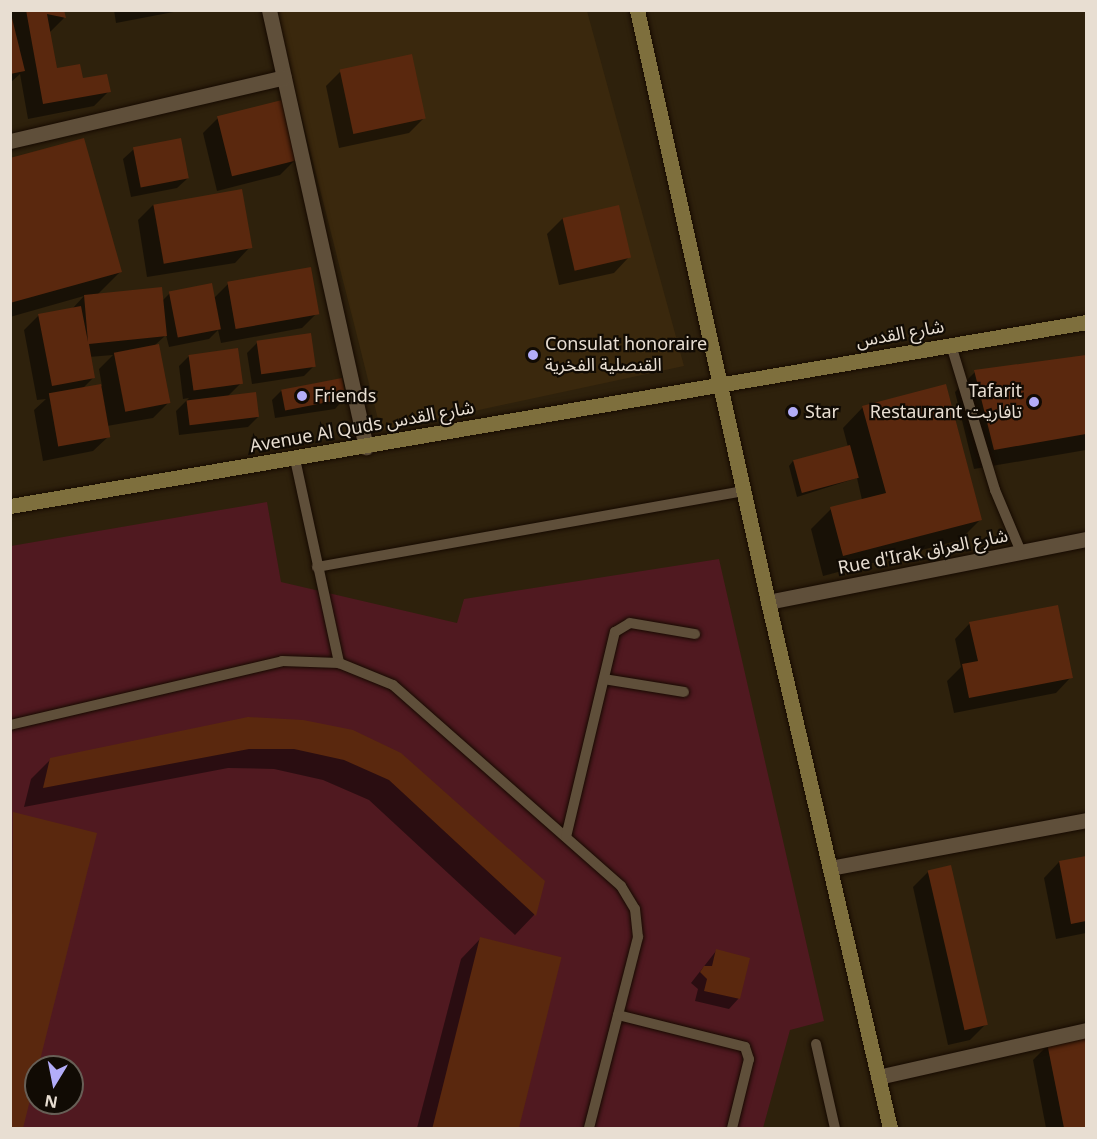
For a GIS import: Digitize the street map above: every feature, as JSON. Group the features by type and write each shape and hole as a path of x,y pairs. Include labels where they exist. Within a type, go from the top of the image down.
{"street":[{"path":"269,10 366,447"},
{"path":"637,10 768,602 890,1128"},
{"path":"10,141 284,77"},
{"name":"شارع القدس","path":"720,384 1086,322"},
{"name":"Avenue Al Quds شارع القدس","path":"10,506 366,447 720,384"},
{"name":"Rue d'Irak شارع العراق","path":"768,602 1086,539"},
{"path":"830,868 1086,820"},
{"path":"878,1077 1086,1030"}],"lane":[{"path":"951,345 995,490 1021,552"},
{"path":"295,459 339,663"},
{"path":"317,567 744,491"},
{"path":"566,837 615,632 624,624 695,634"},
{"path":"10,725 282,661 339,663 393,685 621,886 635,909 638,937 589,1128"},
{"path":"604,679 684,692"},
{"path":"618,1015 745,1047 749,1059 732,1128"},
{"path":"816,1044 836,1128"}],"shaded area":[{"path":"275,11 587,11 684,366 381,431"},
{"path":"267,502 281,582 457,623 464,599 719,559 824,1021 790,1030 763,1128 11,1128 11,546"}],"building":[{"path":"10,10 25,71 10,74"},
{"path":"26,10 64,10 66,18 47,14 57,68 80,64 83,78 107,74 111,92 43,104"},
{"path":"412,54 426,119 353,134 340,69"},
{"path":"282,100 297,160 232,176 217,116"},
{"path":"84,138 122,272 10,303 10,158"},
{"path":"181,138 189,178 141,188 133,147"},
{"path":"242,189 252,248 164,264 153,205"},
{"path":"619,205 631,258 575,271 562,218"},
{"path":"311,267 319,314 236,329 227,282"},
{"path":"212,283 221,329 178,338 169,291"},
{"path":"162,287 167,336 89,344 95,378 52,386 38,314 81,306 88,342 84,295"},
{"path":"311,333 316,367 261,374 257,341"},
{"path":"159,344 170,403 125,412 114,353"},
{"path":"238,348 243,384 193,391 188,355"},
{"name":"Tafarit Restaurant تافاريت","path":"1086,355 1086,434 994,450 974,370"},
{"path":"342,378 346,399 285,410 281,390"},
{"path":"101,384 110,437 58,446 49,393"},
{"path":"946,384 982,520 843,556 830,507 886,493 862,406"},
{"path":"256,392 259,417 190,425 187,401"},
{"path":"850,445 859,478 802,493 793,460"},
{"path":"1058,605 1073,678 969,698 962,664 978,661 969,622"},
{"path":"248,717 303,720 353,730 401,753 545,881 536,916 389,780 344,760 294,749 249,749 43,788 50,758"},
{"path":"13,812 97,833 41,1055 24,1055 24,1115 26,1115 23,1128 10,1128"},
{"path":"1086,856 1086,921 1071,924 1059,861"},
{"path":"951,865 988,1025 965,1030 928,870"},
{"path":"480,937 562,957 519,1128 432,1128"},
{"path":"716,949 750,958 740,999 704,991 707,979 700,972 704,966 712,966"},
{"path":"1086,1036 1086,1128 1064,1128 1047,1043"}],"place":[{"name":"Consulat honoraire القنصلية الفخرية","path":"533,355"},
{"name":"Friends","path":"302,396"},
{"name":"Tafarit Restaurant تافاريت","path":"1034,402"},
{"name":"Star","path":"793,412"}]}
